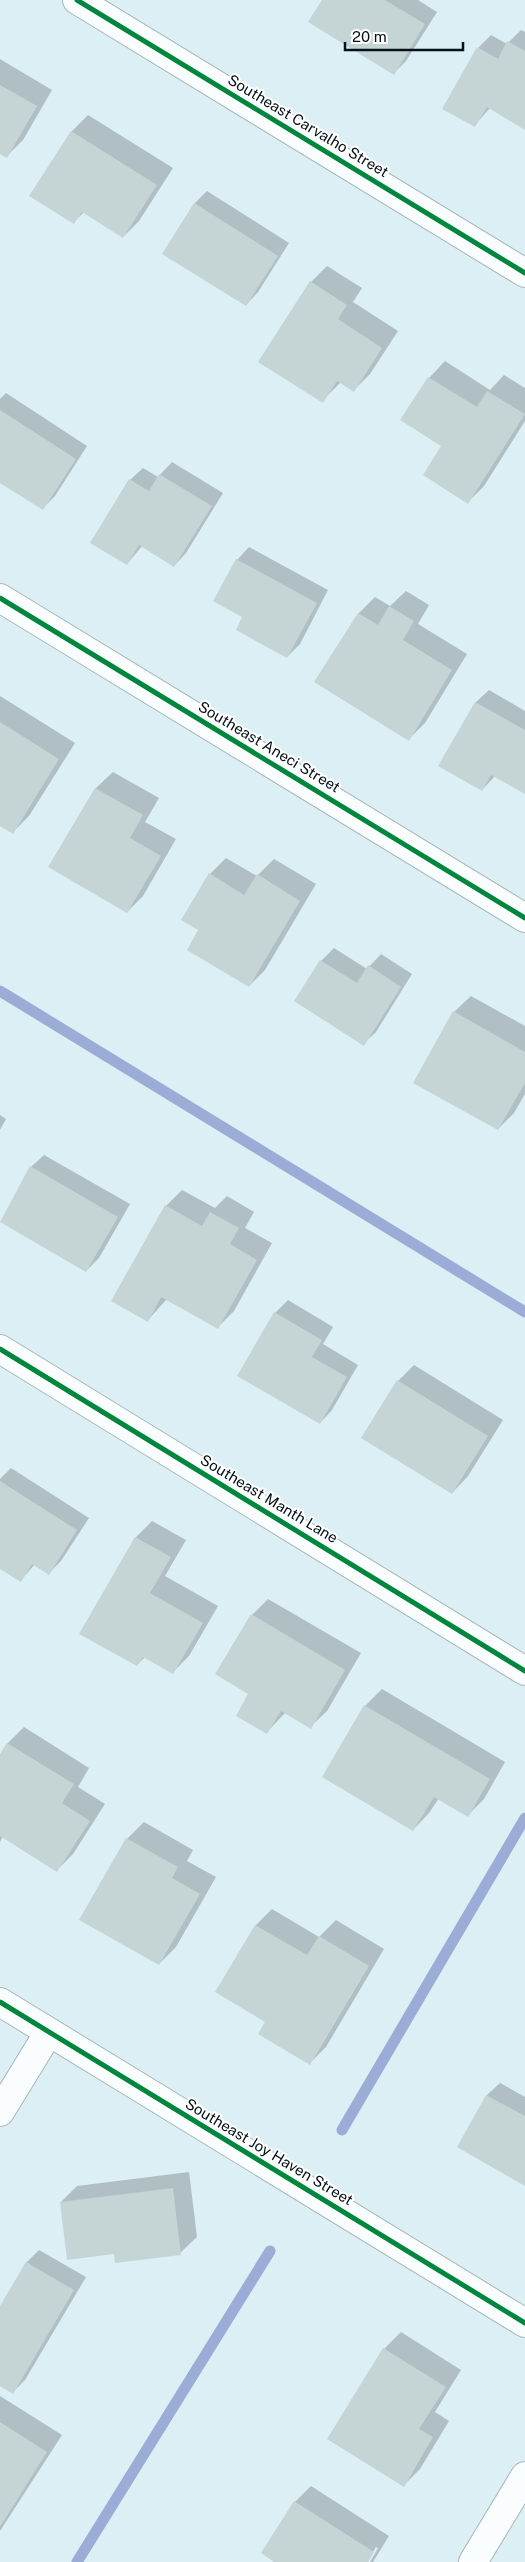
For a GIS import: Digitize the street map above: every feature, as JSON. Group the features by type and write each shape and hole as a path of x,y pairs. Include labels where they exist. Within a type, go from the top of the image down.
{"street":[{"name":"Southeast Carvalho Street","path":"77,0 525,272"},
{"name":"Southeast Aneci Street","path":"0,598 525,918"},
{"name":"Southeast Manth Lane","path":"0,1350 525,1671"},
{"name":"Southeast Joy Haven Street","path":"0,2002 525,2323"},
{"path":"0,2112 49,2032"},
{"path":"472,2562 525,2476"}],"building":[{"path":"322,0 385,0 425,24 394,75 308,22"},
{"path":"507,41 525,51 525,130 487,107 475,127 442,109 477,47 498,59"},
{"path":"0,85 37,106 7,158 0,154"},
{"path":"71,131 157,185 123,238 82,212 74,224 29,196"},
{"path":"194,203 278,256 246,306 162,254"},
{"path":"310,281 347,305 338,319 382,348 354,392 337,381 323,403 258,362"},
{"path":"428,377 477,407 487,391 525,414 468,504 423,475 441,446 400,420"},
{"path":"0,410 76,459 43,510 0,483"},
{"path":"159,474 212,506 174,567 139,545 127,565 90,543 129,479 149,491"},
{"path":"236,559 317,603 287,658 236,630 242,617 213,601"},
{"path":"389,606 414,621 403,640 452,670 409,741 314,682 358,613 378,625"},
{"path":"475,702 525,730 525,794 491,775 482,791 438,766"},
{"path":"0,722 59,759 13,834 0,826"},
{"path":"95,788 143,815 130,838 161,856 127,913 48,867"},
{"path":"209,873 244,895 257,874 300,901 249,987 187,950 198,930 181,920"},
{"path":"320,960 357,983 368,965 401,987 364,1046 294,1001"},
{"path":"453,1011 525,1052 525,1083 498,1130 413,1083"},
{"path":"30,1166 118,1217 86,1272 0,1222"},
{"path":"165,1205 202,1226 210,1212 239,1228 230,1244 257,1260 218,1329 161,1297 148,1322 111,1301"},
{"path":"274,1312 322,1340 312,1357 347,1377 320,1424 237,1376"},
{"path":"397,1380 488,1436 452,1494 361,1438"},
{"path":"0,1481 77,1530 49,1575 32,1564 21,1582 0,1569"},
{"path":"135,1537 171,1557 150,1593 203,1623 173,1674 143,1657 137,1666 79,1634"},
{"path":"251,1614 345,1670 311,1729 281,1711 267,1734 236,1716 248,1694 215,1674"},
{"path":"364,1705 490,1779 468,1817 434,1797 413,1831 322,1777"},
{"path":"7,1743 74,1784 62,1803 90,1821 57,1872 0,1836 0,1754"},
{"path":"126,1838 178,1867 172,1878 200,1894 159,1965 79,1920"},
{"path":"255,1925 307,1955 319,1936 369,1966 310,2065 258,2034 265,2022 215,1992"},
{"path":"486,2095 525,2116 525,2186 457,2147"},
{"path":"173,2188 181,2255 115,2263 114,2254 67,2260 60,2202"},
{"path":"26,2262 74,2290 13,2394 0,2386 0,2306"},
{"path":"383,2348 446,2387 419,2429 433,2437 404,2487 327,2439"},
{"path":"0,2422 47,2452 0,2527"},
{"path":"294,2501 374,2552 368,2562 274,2562 261,2553"}],"waterway":[{"path":"0,991 525,1312"},
{"path":"342,2130 525,1818"},
{"path":"77,2562 270,2251"}],"cycle path":[{"path":"77,0 525,273"},
{"path":"0,598 525,918"},
{"path":"0,1349 525,1671"},
{"path":"0,2002 525,2323"}]}
